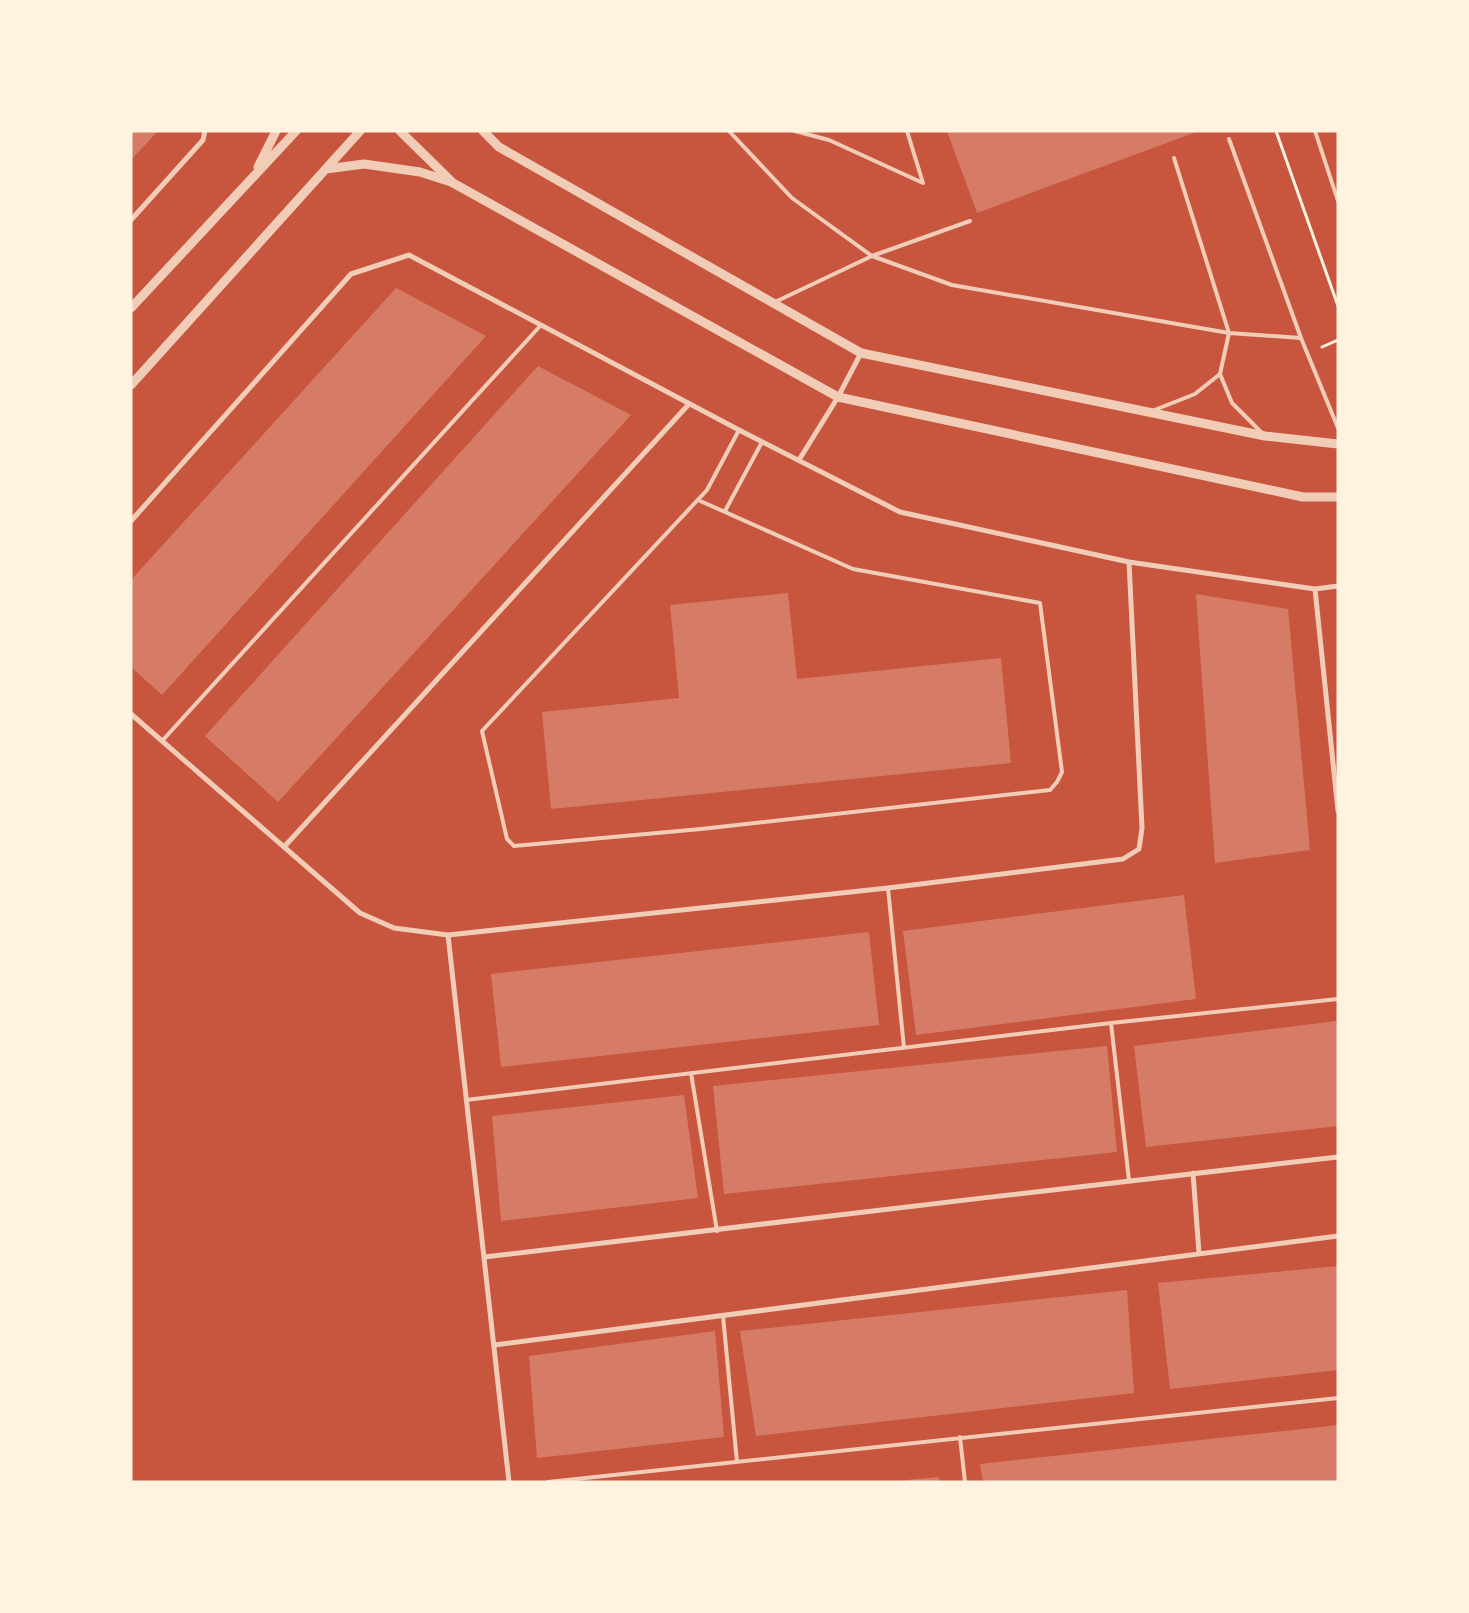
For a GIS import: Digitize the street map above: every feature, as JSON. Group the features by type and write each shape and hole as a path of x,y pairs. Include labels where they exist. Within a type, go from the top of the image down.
{"street":[{"path":"131,220 203,140 205,131"},
{"path":"254,176 276,131"},
{"path":"131,308 296,131"},
{"path":"131,385 360,131"},
{"path":"400,131 453,183"},
{"path":"483,131 499,147 861,353 1265,436 1338,444"},
{"path":"326,169 364,164 420,172 453,183 838,397 1303,497 1338,497"},
{"path":"131,521 350,274 409,255 689,404 900,512 1129,562 1315,588 1338,586"},
{"path":"799,460 838,397 861,353"},
{"path":"284,848 689,404"},
{"path":"131,714 360,913 394,928 448,935 888,888 1123,859 1139,849 1142,828 1129,562"},
{"path":"1315,588 1338,811"},
{"path":"448,935 509,1482"},
{"path":"484,1258 1129,1180 1338,1157"},
{"path":"1193,1173 1199,1254"},
{"path":"494,1345 1338,1236"}],"lane":[{"path":"729,131 792,198 872,256 952,285 1229,333 1301,338"},
{"path":"795,131 829,140 924,183 907,131"},
{"path":"1315,131 1338,201"},
{"path":"1229,139 1301,338 1338,428"},
{"path":"1174,158 1229,333 1220,374 1232,403 1265,436"},
{"path":"773,303 872,256 970,221"},
{"path":"162,741 541,325"},
{"path":"1150,412 1195,394 1220,374"},
{"path":"698,500 853,569 1040,603 1062,772 1058,782 1050,790 710,828 514,846 507,839 482,732 707,490 739,430"},
{"path":"725,511 762,442"},
{"path":"888,888 904,1048"},
{"path":"466,1100 1111,1023 1338,999"},
{"path":"1111,1023 1129,1180"},
{"path":"691,1073 717,1231"},
{"path":"722,1316 737,1462"},
{"path":"548,1482 1338,1398"},
{"path":"960,1437 965,1482"}],"path":[{"path":"1276,131 1338,306"}],"building":[{"path":"131,131 158,131 131,160"},
{"path":"947,131 1199,131 977,213"},
{"path":"396,288 486,336 162,695 131,667 131,580"},
{"path":"538,366 631,415 278,802 205,736"},
{"path":"788,593 797,679 1001,658 1011,763 551,809 542,712 679,698 670,605"},
{"path":"1196,594 1288,609 1310,850 1215,863"},
{"path":"1184,895 1196,999 916,1035 903,931"},
{"path":"869,932 879,1025 501,1067 491,974"},
{"path":"1336,1021 1338,1035 1338,1126 1146,1147 1134,1046"},
{"path":"1107,1046 1117,1152 724,1194 713,1086"},
{"path":"684,1095 698,1198 501,1221 492,1116"},
{"path":"1338,1266 1338,1370 1170,1389 1158,1283"},
{"path":"1127,1290 1134,1393 756,1436 740,1331"},
{"path":"715,1331 724,1437 537,1458 529,1356"},
{"path":"1338,1425 1338,1482 983,1482 980,1464"},
{"path":"939,1477 940,1482 906,1482 906,1480"}]}
